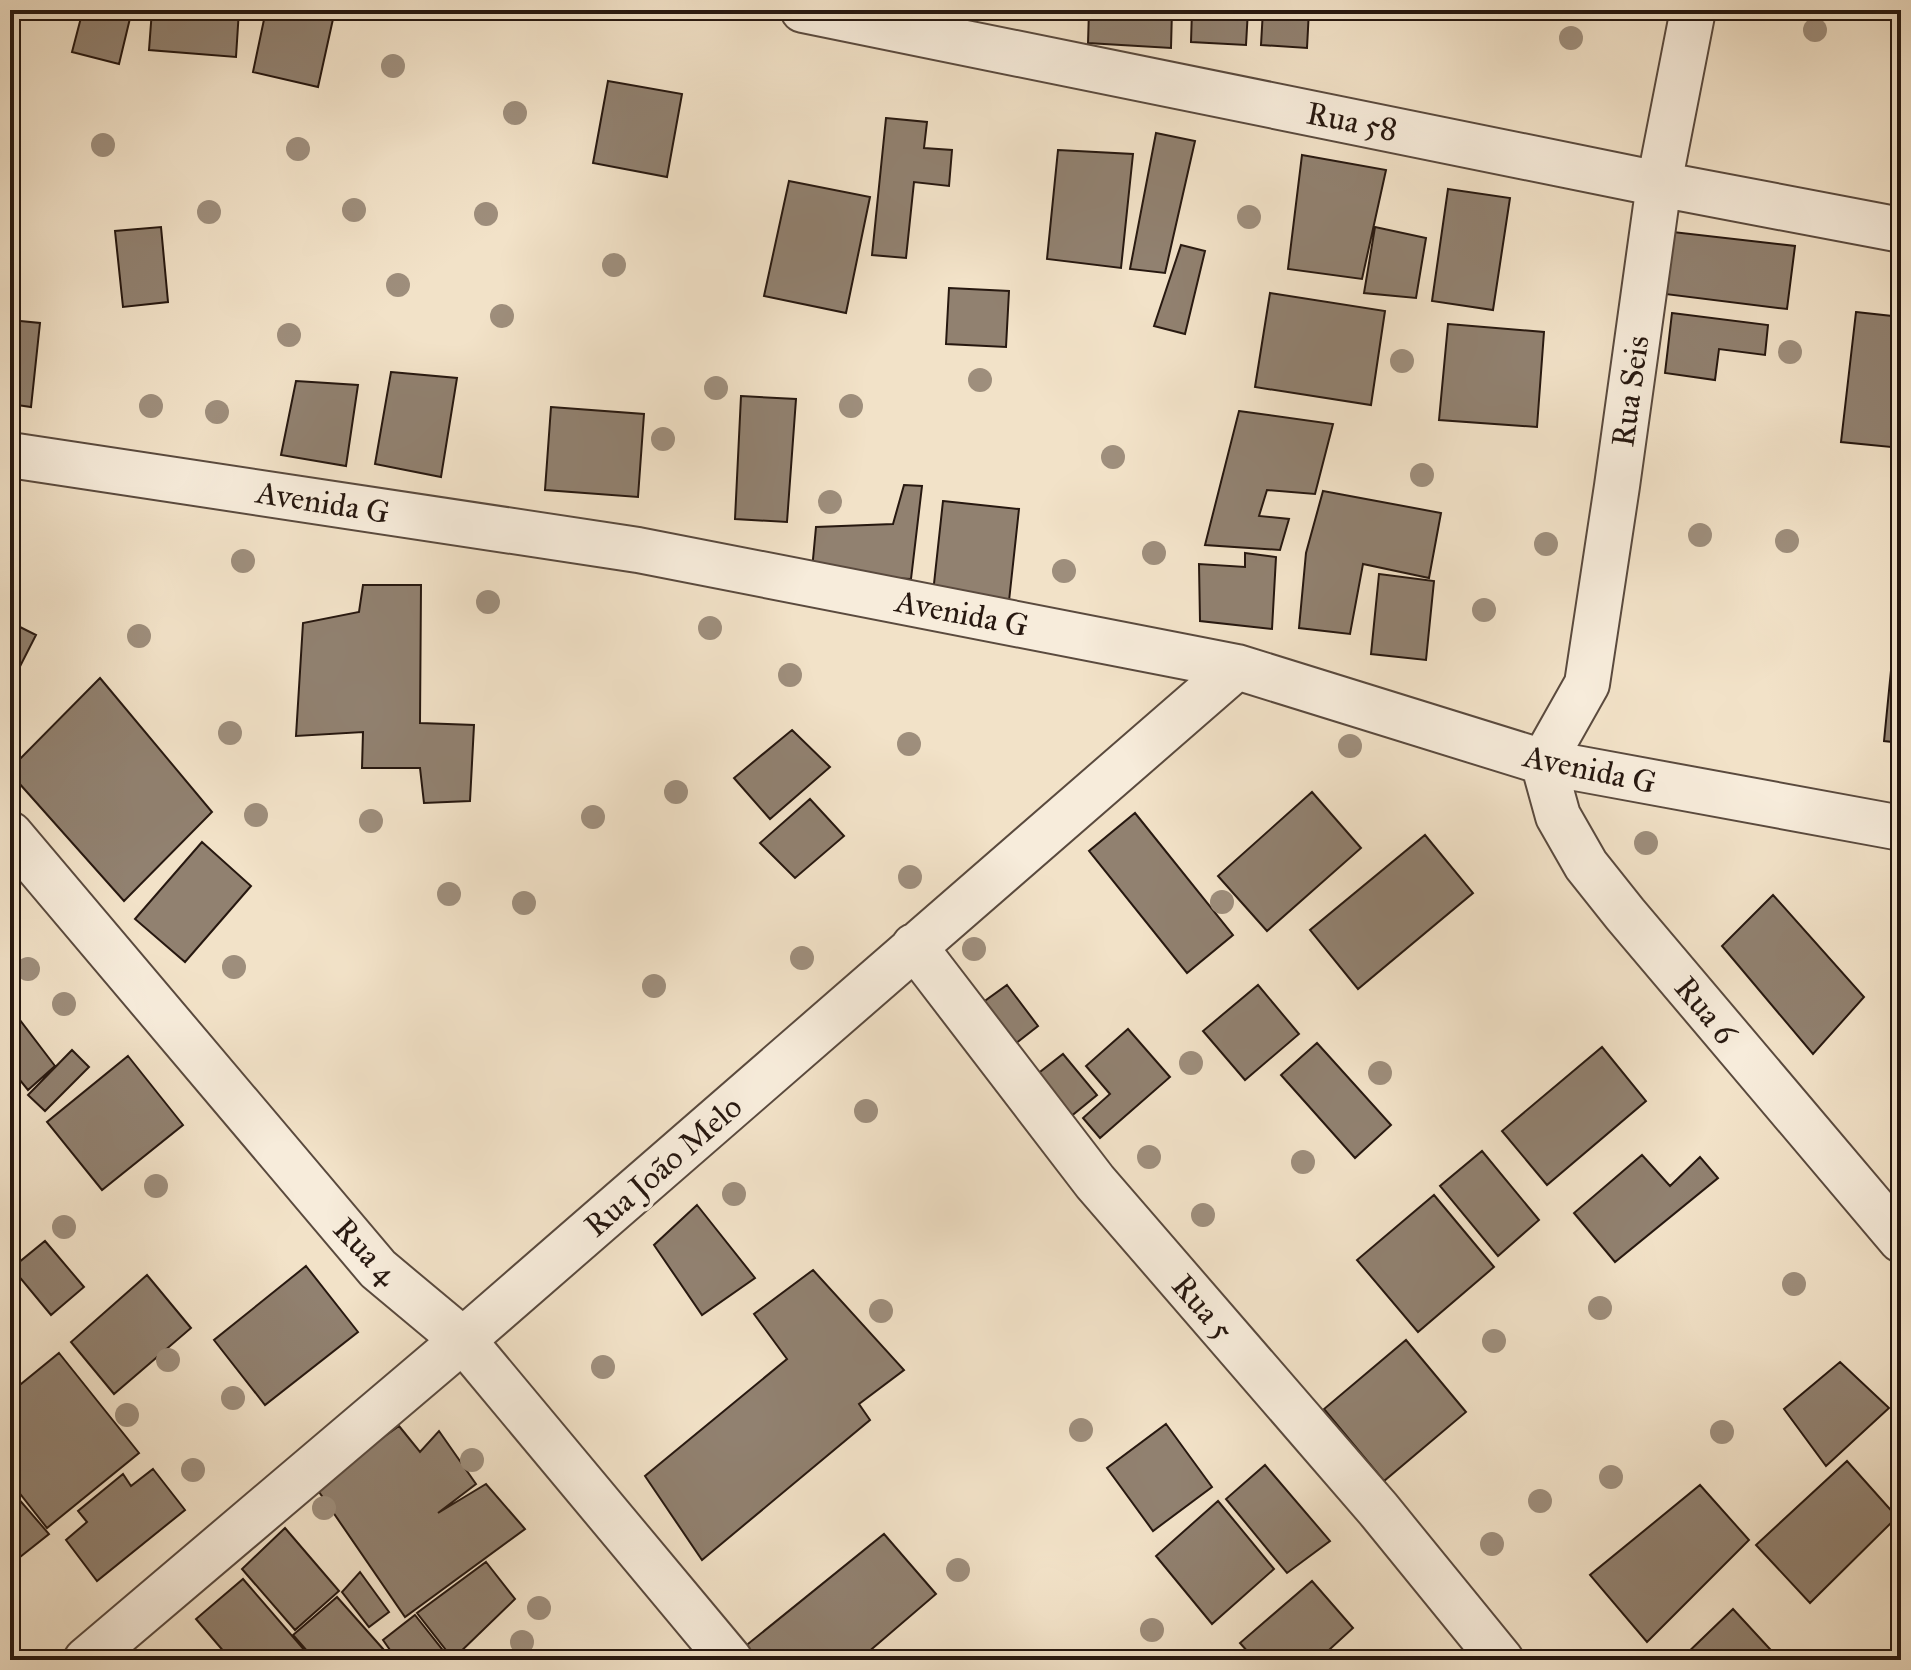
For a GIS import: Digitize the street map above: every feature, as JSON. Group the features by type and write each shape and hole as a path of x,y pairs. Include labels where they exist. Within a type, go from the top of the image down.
{"street":[{"name":"Rua 58","path":"803,10 1659,184 1901,230"},
{"name":"Rua Seis","path":"1543,762 1587,684 1659,184 1693,10"},
{"name":"Avenida G","path":"10,455 638,550 1237,667 1543,762 1901,828"},
{"name":"Rua João Melo","path":"86,1660 463,1340 1237,667"},
{"name":"Rua 6","path":"1543,762 1558,816 1586,865 1901,1240"},
{"name":"Rua 4","path":"10,834 378,1269 463,1340 730,1660"},
{"name":"Rua 5","path":"914,946 1095,1182 1378,1509 1501,1660"}],"building":[{"path":"83,10 132,10 119,64 72,52"},
{"path":"152,10 239,10 236,57 149,50"},
{"path":"266,10 335,10 318,87 253,72"},
{"path":"1089,10 1172,10 1171,48 1088,43"},
{"path":"1192,10 1248,10 1246,45 1191,42"},
{"path":"1263,10 1309,10 1307,48 1261,45"},
{"path":"608,81 682,94 667,177 593,163"},
{"path":"886,118 927,122 924,148 952,150 949,186 914,182 906,258 872,255"},
{"path":"1156,133 1195,141 1165,273 1130,269"},
{"path":"1058,150 1133,154 1121,268 1047,259"},
{"path":"1302,155 1386,170 1362,279 1288,269"},
{"path":"789,181 870,197 846,313 764,296"},
{"path":"1448,189 1510,198 1493,310 1432,301"},
{"path":"161,227 168,302 123,307 115,231"},
{"path":"1375,227 1426,238 1416,298 1364,293"},
{"path":"1664,231 1795,246 1787,309 1657,293"},
{"path":"1181,245 1205,251 1185,334 1154,326"},
{"path":"949,288 1009,291 1006,347 946,344"},
{"path":"1270,293 1385,311 1371,405 1255,387"},
{"path":"1856,312 1901,317 1901,448 1841,442"},
{"path":"1672,313 1768,325 1765,355 1719,349 1715,380 1665,373"},
{"path":"10,320 40,323 31,407 10,404"},
{"path":"1448,324 1544,332 1537,427 1439,420"},
{"path":"391,372 457,378 441,477 375,464"},
{"path":"296,381 358,385 346,466 281,455"},
{"path":"741,396 796,399 787,522 735,519"},
{"path":"551,407 644,414 638,497 545,490"},
{"path":"1239,411 1333,424 1315,494 1267,490 1259,516 1289,519 1280,550 1205,545"},
{"path":"904,485 922,486 911,579 812,570 816,527 893,524"},
{"path":"1323,491 1441,513 1429,578 1363,564 1350,634 1299,628 1306,553"},
{"path":"943,501 1019,509 1009,601 933,593"},
{"path":"1245,553 1276,557 1272,629 1200,621 1199,564 1245,567"},
{"path":"1379,574 1434,581 1426,660 1371,654"},
{"path":"363,585 421,585 420,723 474,725 470,801 424,803 420,768 362,768 363,732 296,736 303,623 359,612"},
{"path":"1896,620 1901,620 1901,743 1884,741"},
{"path":"10,622 36,635 10,686"},
{"path":"100,678 212,812 124,901 10,773 10,769"},
{"path":"792,730 830,767 770,819 734,778"},
{"path":"1312,792 1361,848 1267,931 1218,876"},
{"path":"810,799 844,836 795,878 760,843"},
{"path":"1135,813 1233,935 1187,973 1089,851"},
{"path":"1425,835 1473,893 1358,989 1310,930"},
{"path":"202,842 251,886 185,962 135,919"},
{"path":"1773,895 1864,997 1813,1054 1722,946"},
{"path":"1007,985 1038,1026 1015,1044 982,1003"},
{"path":"1258,985 1299,1034 1245,1080 1203,1031"},
{"path":"10,1007 55,1066 28,1090 10,1068"},
{"path":"1128,1029 1170,1077 1100,1138 1083,1118 1110,1094 1086,1066"},
{"path":"1317,1043 1391,1125 1355,1158 1281,1075"},
{"path":"1602,1047 1646,1101 1547,1185 1502,1131"},
{"path":"72,1050 89,1067 45,1111 28,1095"},
{"path":"1063,1054 1097,1095 1064,1122 1031,1079"},
{"path":"128,1056 183,1125 102,1190 47,1122"},
{"path":"1482,1151 1539,1220 1498,1256 1440,1186"},
{"path":"1642,1155 1670,1186 1700,1157 1718,1178 1615,1262 1574,1213"},
{"path":"1434,1195 1494,1267 1418,1332 1357,1260"},
{"path":"697,1205 755,1278 702,1315 654,1245"},
{"path":"45,1241 84,1287 51,1315 12,1268"},
{"path":"306,1266 358,1332 265,1405 214,1340"},
{"path":"813,1270 904,1370 859,1404 870,1420 702,1560 645,1476 787,1359 754,1314"},
{"path":"147,1275 191,1328 114,1394 71,1342"},
{"path":"1406,1340 1466,1412 1384,1481 1324,1409"},
{"path":"59,1353 139,1453 47,1528 10,1481 10,1393"},
{"path":"1840,1362 1889,1408 1826,1466 1784,1409"},
{"path":"1166,1424 1212,1487 1153,1531 1107,1468"},
{"path":"399,1426 420,1452 439,1431 476,1484 438,1513 486,1484 525,1529 405,1617 315,1486"},
{"path":"1847,1461 1897,1517 1810,1603 1756,1545"},
{"path":"1265,1465 1330,1541 1287,1573 1226,1499"},
{"path":"153,1469 185,1510 97,1581 66,1540 87,1522 78,1511 123,1474 131,1486"},
{"path":"1700,1485 1749,1540 1647,1642 1590,1575"},
{"path":"10,1489 49,1534 10,1565"},
{"path":"1218,1501 1274,1569 1212,1624 1156,1556"},
{"path":"285,1528 339,1591 295,1630 242,1569"},
{"path":"884,1534 936,1594 859,1660 745,1660 738,1652"},
{"path":"486,1562 515,1599 453,1659 417,1613"},
{"path":"360,1572 389,1612 369,1627 342,1592"},
{"path":"243,1579 313,1660 231,1660 196,1619"},
{"path":"1312,1581 1353,1628 1318,1660 1255,1660 1240,1643"},
{"path":"337,1597 384,1650 373,1660 315,1660 293,1635"},
{"path":"1733,1609 1780,1660 1680,1660"},
{"path":"415,1615 445,1653 438,1660 377,1660 390,1650 383,1640"}]}
